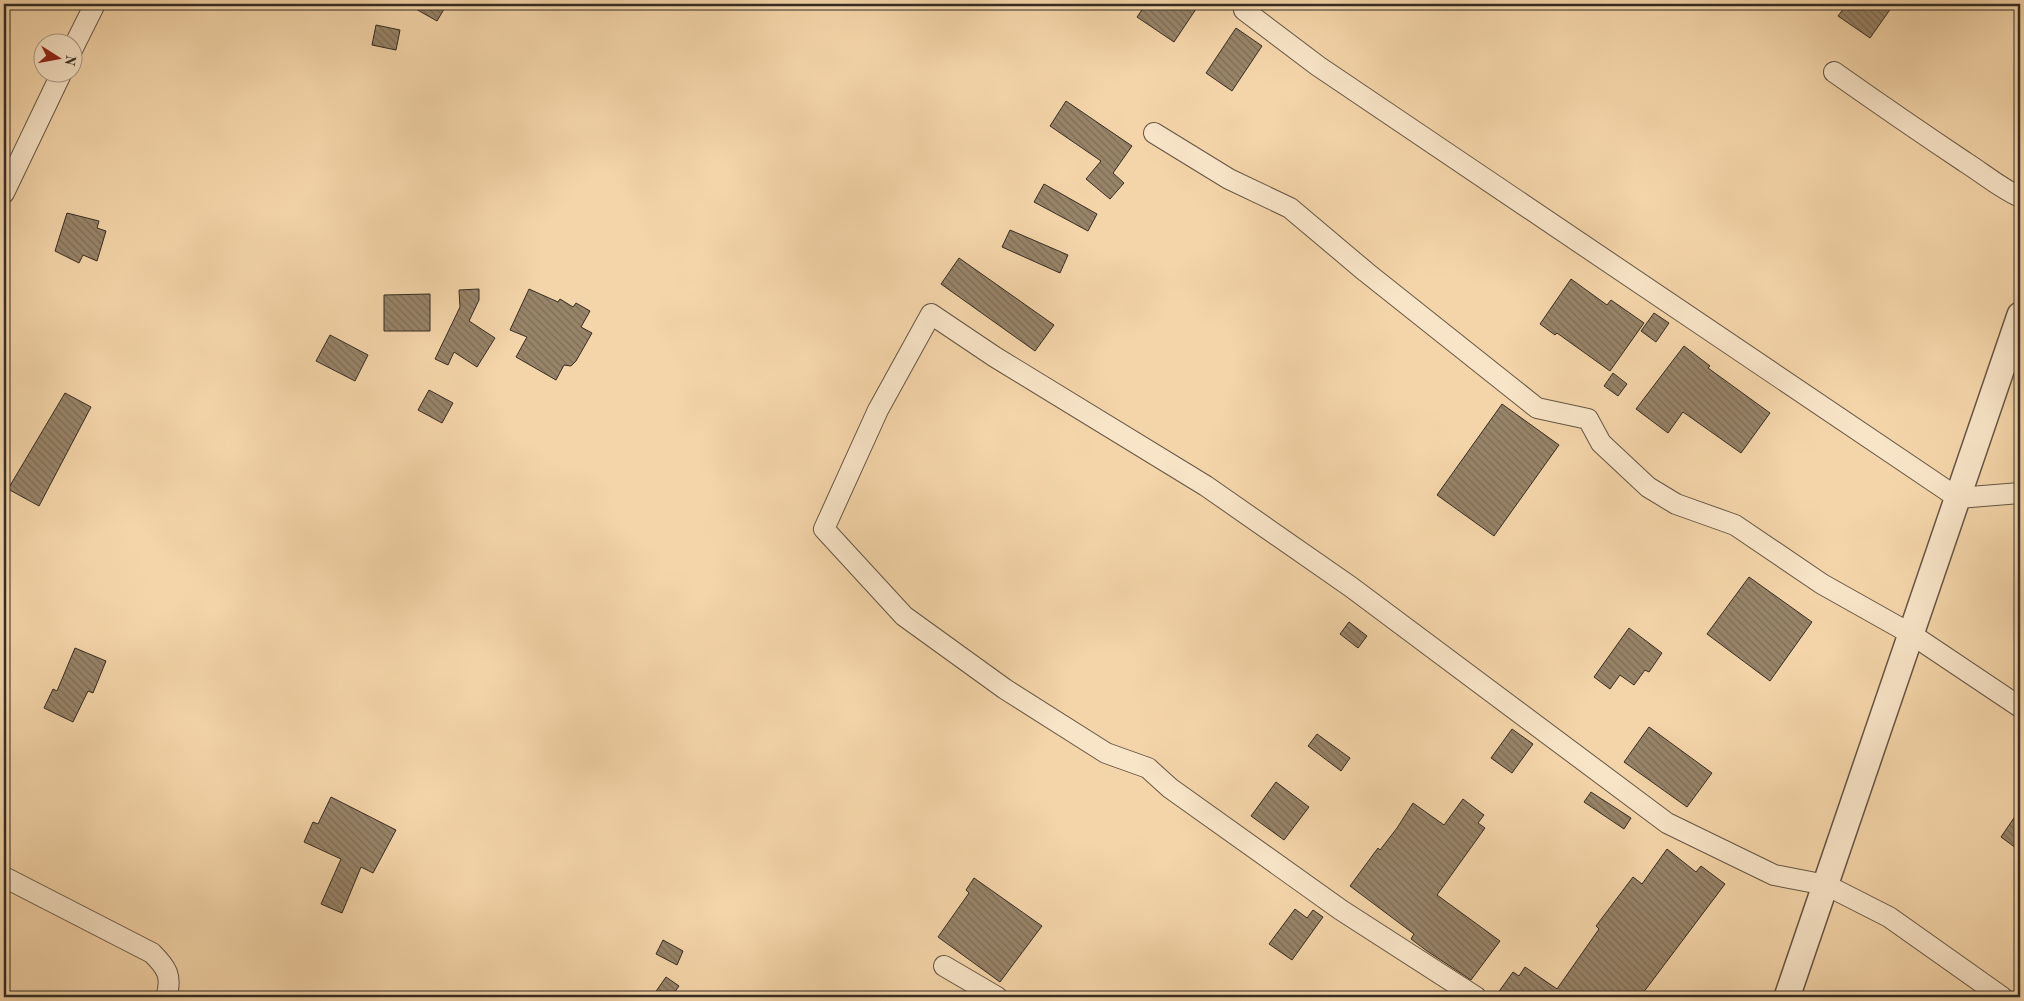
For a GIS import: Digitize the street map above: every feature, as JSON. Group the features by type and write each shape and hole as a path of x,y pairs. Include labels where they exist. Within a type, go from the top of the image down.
{"street":[{"path":"81,32 94,4"},
{"path":"1244,10 1318,66 1958,498 2017,498"},
{"path":"1834,72 1912,128 1967,163 2006,191 2020,197"},
{"path":"4,193 57,82"},
{"path":"1154,133 1229,179 1290,208 1366,272 1537,408 1588,419 1601,443 1648,487 1676,504 1735,525 1822,584 1911,634 2020,707"},
{"path":"1476,997 1341,910 1170,788 1148,768 1106,753 1005,689 904,616 824,529 878,410 931,314 996,357 1206,486 1351,587 1667,823 1774,875 1826,885 1889,917 2002,997"},
{"path":"1787,997 2020,315"},
{"path":"4,877 152,952 166,967 168,977 166,997"},
{"path":"944,966 996,997"}],"building":[{"path":"407,4 447,4 437,21"},
{"path":"1146,4 1189,4 1196,9 1174,42 1137,17"},
{"path":"1847,4 1894,4 1870,38 1838,16"},
{"path":"376,25 400,30 396,50 372,45"},
{"path":"1236,28 1262,46 1232,91 1206,73"},
{"path":"1066,101 1132,146 1113,173 1124,183 1110,199 1086,179 1101,161 1050,126"},
{"path":"1044,184 1097,214 1088,231 1034,202"},
{"path":"67,213 99,221 97,228 106,231 97,261 83,255 79,263 55,251"},
{"path":"1010,230 1068,255 1060,273 1002,247"},
{"path":"959,258 1054,325 1035,351 941,284"},
{"path":"1571,279 1607,305 1611,300 1644,323 1610,371 1557,333 1555,335 1540,324"},
{"path":"479,289 479,300 469,321 495,338 477,367 454,352 448,365 435,359 460,307 459,290"},
{"path":"529,289 558,302 560,299 573,307 576,303 590,311 581,327 592,333 576,361 571,366 564,365 556,380 516,357 527,337 510,330"},
{"path":"430,294 430,331 384,331 384,295"},
{"path":"1654,313 1669,323 1656,342 1641,331"},
{"path":"330,335 368,355 355,381 316,361"},
{"path":"1684,346 1710,366 1708,368 1770,413 1741,453 1683,412 1668,433 1636,409"},
{"path":"1613,373 1627,384 1618,396 1604,386"},
{"path":"429,390 453,403 442,423 418,410"},
{"path":"65,393 91,407 39,506 8,489"},
{"path":"1502,404 1559,445 1494,536 1437,495"},
{"path":"1749,577 1812,622 1770,681 1707,634"},
{"path":"1349,622 1367,636 1358,648 1340,634"},
{"path":"1629,628 1662,653 1649,672 1645,670 1634,685 1620,675 1610,689 1594,677"},
{"path":"75,648 106,661 93,693 88,691 73,722 44,708 53,689 57,691"},
{"path":"1649,727 1712,773 1687,807 1624,762"},
{"path":"1512,729 1533,744 1512,773 1491,758"},
{"path":"1317,734 1350,758 1341,771 1308,746"},
{"path":"1276,782 1309,807 1284,840 1251,816"},
{"path":"1591,792 1631,818 1624,829 1584,802"},
{"path":"331,797 396,830 373,873 361,867 342,913 321,904 341,859 304,842 313,822 318,824"},
{"path":"1463,799 1484,815 1478,823 1485,828 1437,895 1500,941 1471,980 1411,939 1414,934 1350,886 1378,848 1380,850 1397,828 1413,803 1444,825"},
{"path":"2020,809 2020,851 2001,837"},
{"path":"1667,849 1696,872 1701,866 1725,884 1640,997 1495,997 1513,972 1519,976 1525,967 1557,989 1599,929 1596,926 1633,877 1642,884"},
{"path":"974,878 1042,926 1000,982 938,937 969,893 966,890"},
{"path":"1295,909 1307,918 1313,910 1323,917 1292,960 1269,944"},
{"path":"663,940 683,951 677,965 656,954"},
{"path":"666,977 679,986 671,997 652,997"}]}
